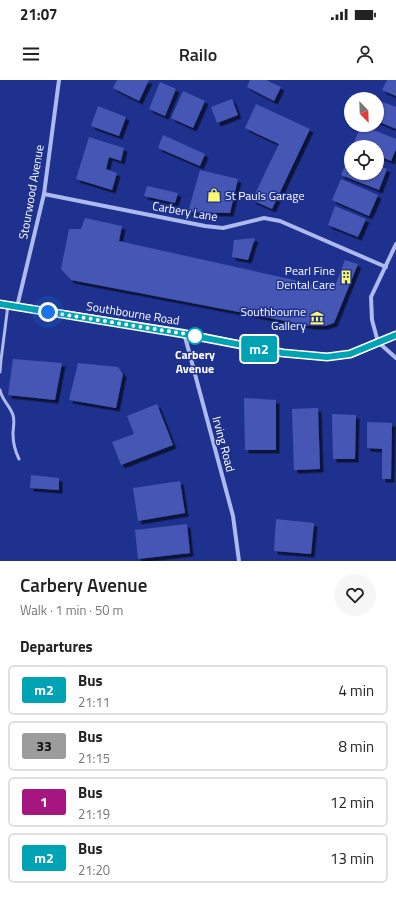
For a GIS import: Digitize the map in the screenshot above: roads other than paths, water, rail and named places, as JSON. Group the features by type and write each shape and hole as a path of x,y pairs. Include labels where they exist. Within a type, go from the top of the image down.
{"main road":[{"name":"Southbourne Road","path":"4,305 184,334 283,353 327,357 350,354 396,335"}],"street":[{"name":"Stourwood Avenue","path":"17,307 44,194 59,80"},
{"name":"Carbery Lane","path":"44,194 205,226 223,228 264,218 280,221 386,266"},
{"path":"396,244 371,297 372,320 378,342 396,358"},
{"name":"Irving Road","path":"184,334 233,516 239,561"}],"lane":[{"path":"0,372 4,305"},
{"path":"0,390 1,396 9,406 12,414 14,422 13,443 19,459"}],"place":[{"name":"St Pauls Garage","path":"214,195"},
{"name":"Pearl Fine Dental Care","path":"346,277"},
{"name":"Southbourne Gallery","path":"317,318"},
{"name":"Carbery Avenue","path":"195,336"}]}
